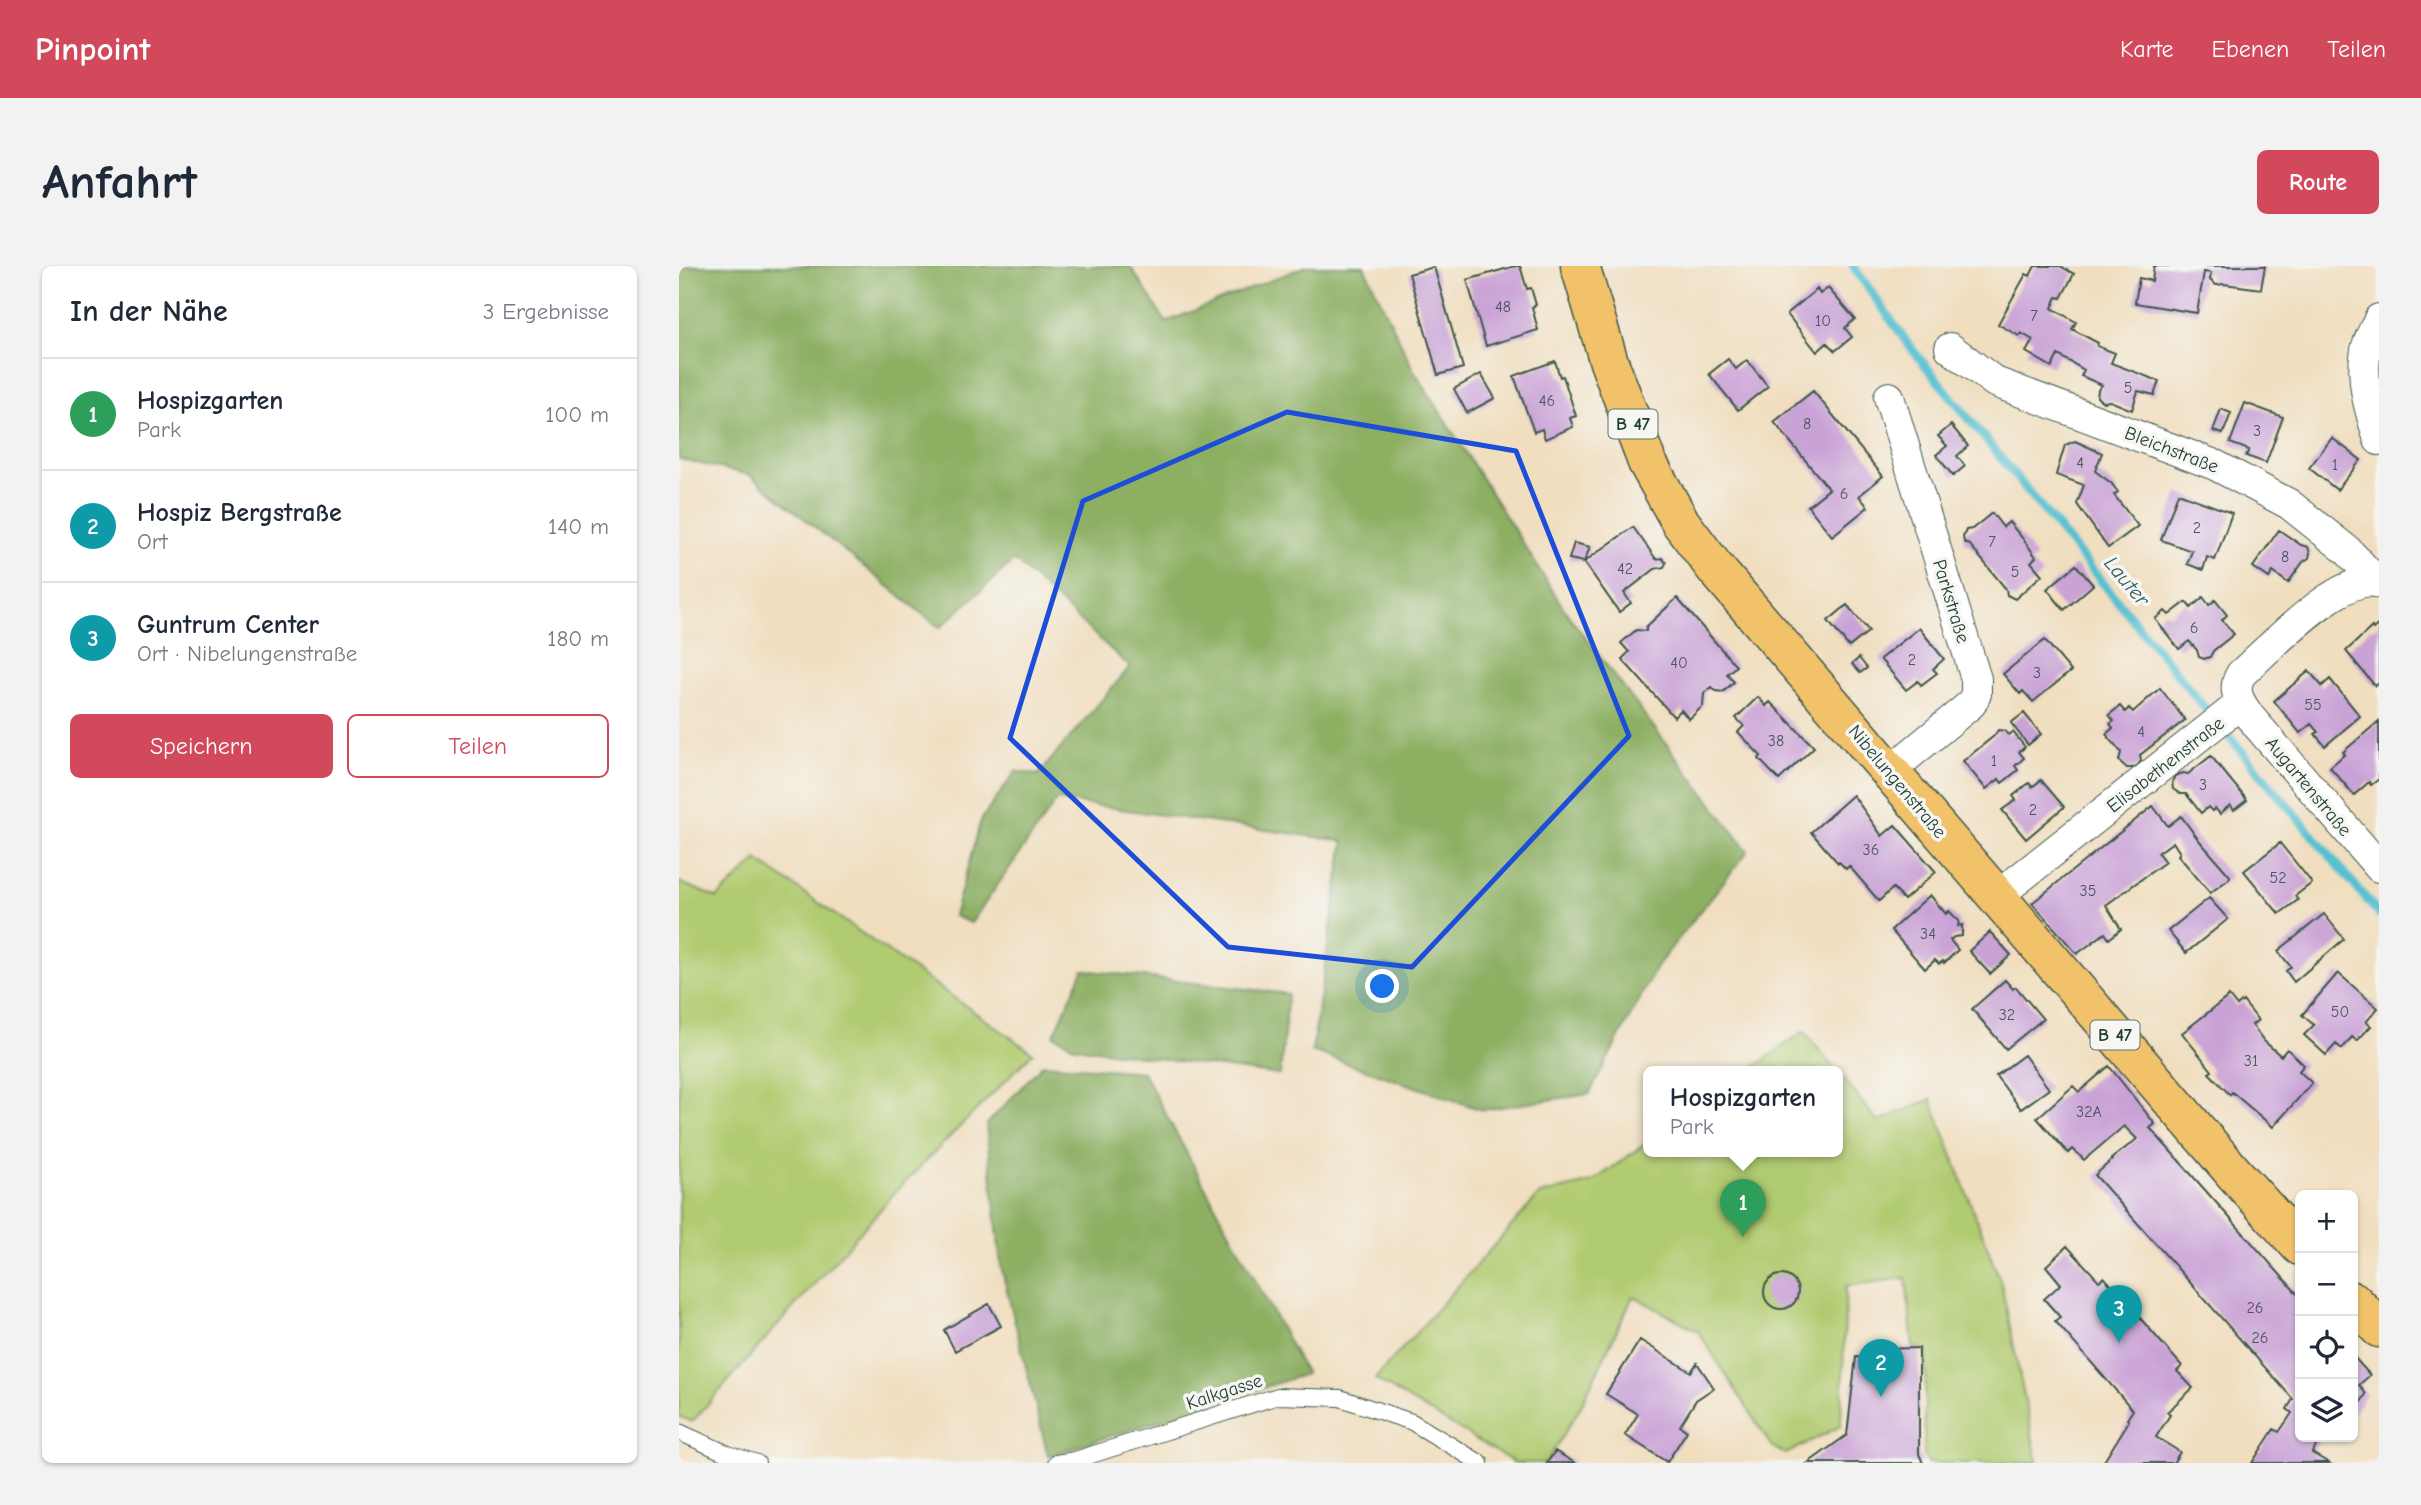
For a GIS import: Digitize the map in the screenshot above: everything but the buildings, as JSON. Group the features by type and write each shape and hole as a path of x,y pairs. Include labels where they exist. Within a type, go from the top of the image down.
{"main road":[{"name":"Nibelungenstraße","path":"1580,266 1609,362 1647,462 1681,523 1715,568 1996,897 2295,1240"},
{"path":"2358,1306 2379,1328"}],"street":[{"path":"2379,318 2366,348 2364,368 2367,395 2379,440"},
{"name":"Bleichstraße","path":"1950,348 1995,382 2215,465 2289,504 2347,551 2377,582"},
{"name":"Parkstraße","path":"1889,397 1976,679 1976,694 1963,712 1890,771"},
{"name":"Elisabethenstraße","path":"1996,897 2236,708 2237,681 2241,674 2328,599 2350,585 2362,581 2377,582"},
{"name":"Augartenstraße","path":"2236,708 2379,867"}],"lane":[{"name":"Kalkgasse","path":"1056,1463 1075,1460 1278,1396 1340,1398 1412,1422 1480,1463"},
{"path":"679,1432 728,1454 757,1463"}],"highlighted area":[{"path":"1287,412 1516,451 1629,736 1412,967 1228,947 1010,738 1083,501"}],"green space":[{"path":"679,266 1130,266 1166,322 1306,266 1364,266 1413,369 1566,612 1748,851 1657,966 1589,1094 1482,1110 1312,1051 1344,841 1057,800 971,923 954,916 981,820 1016,771 1038,775 1130,667 1014,560 940,628 750,475 679,459"},
{"path":"757,860 1033,1053 901,1186 692,1422 679,1416 679,882 717,898"},
{"path":"1083,970 1288,994 1280,1075 1075,1047 1054,1035"},
{"path":"1804,1031 1832,1066 1756,1066"},
{"path":"1043,1064 1143,1072 1306,1374 1048,1456 1001,1266 986,1125"},
{"path":"1843,1078 1878,1122 1931,1099 2001,1283 2036,1463 1928,1463 1924,1454 1926,1349 1913,1347 1906,1278 1846,1286 1841,1426 1786,1454 1772,1447 1698,1331 1633,1296 1581,1406 1546,1463 1515,1463 1375,1379 1539,1195 1592,1182 1643,1146 1643,1157 1843,1157"}],"waterway":[{"name":"Lauter","path":"1853,266 1908,344 2204,707 2379,914"}],"place":[{"name":"Hospizgarten","path":"1743,1237"},
{"name":"Guntrum Center","path":"2119,1343"},
{"name":"Hospiz Bergstraße","path":"1881,1397"}]}
